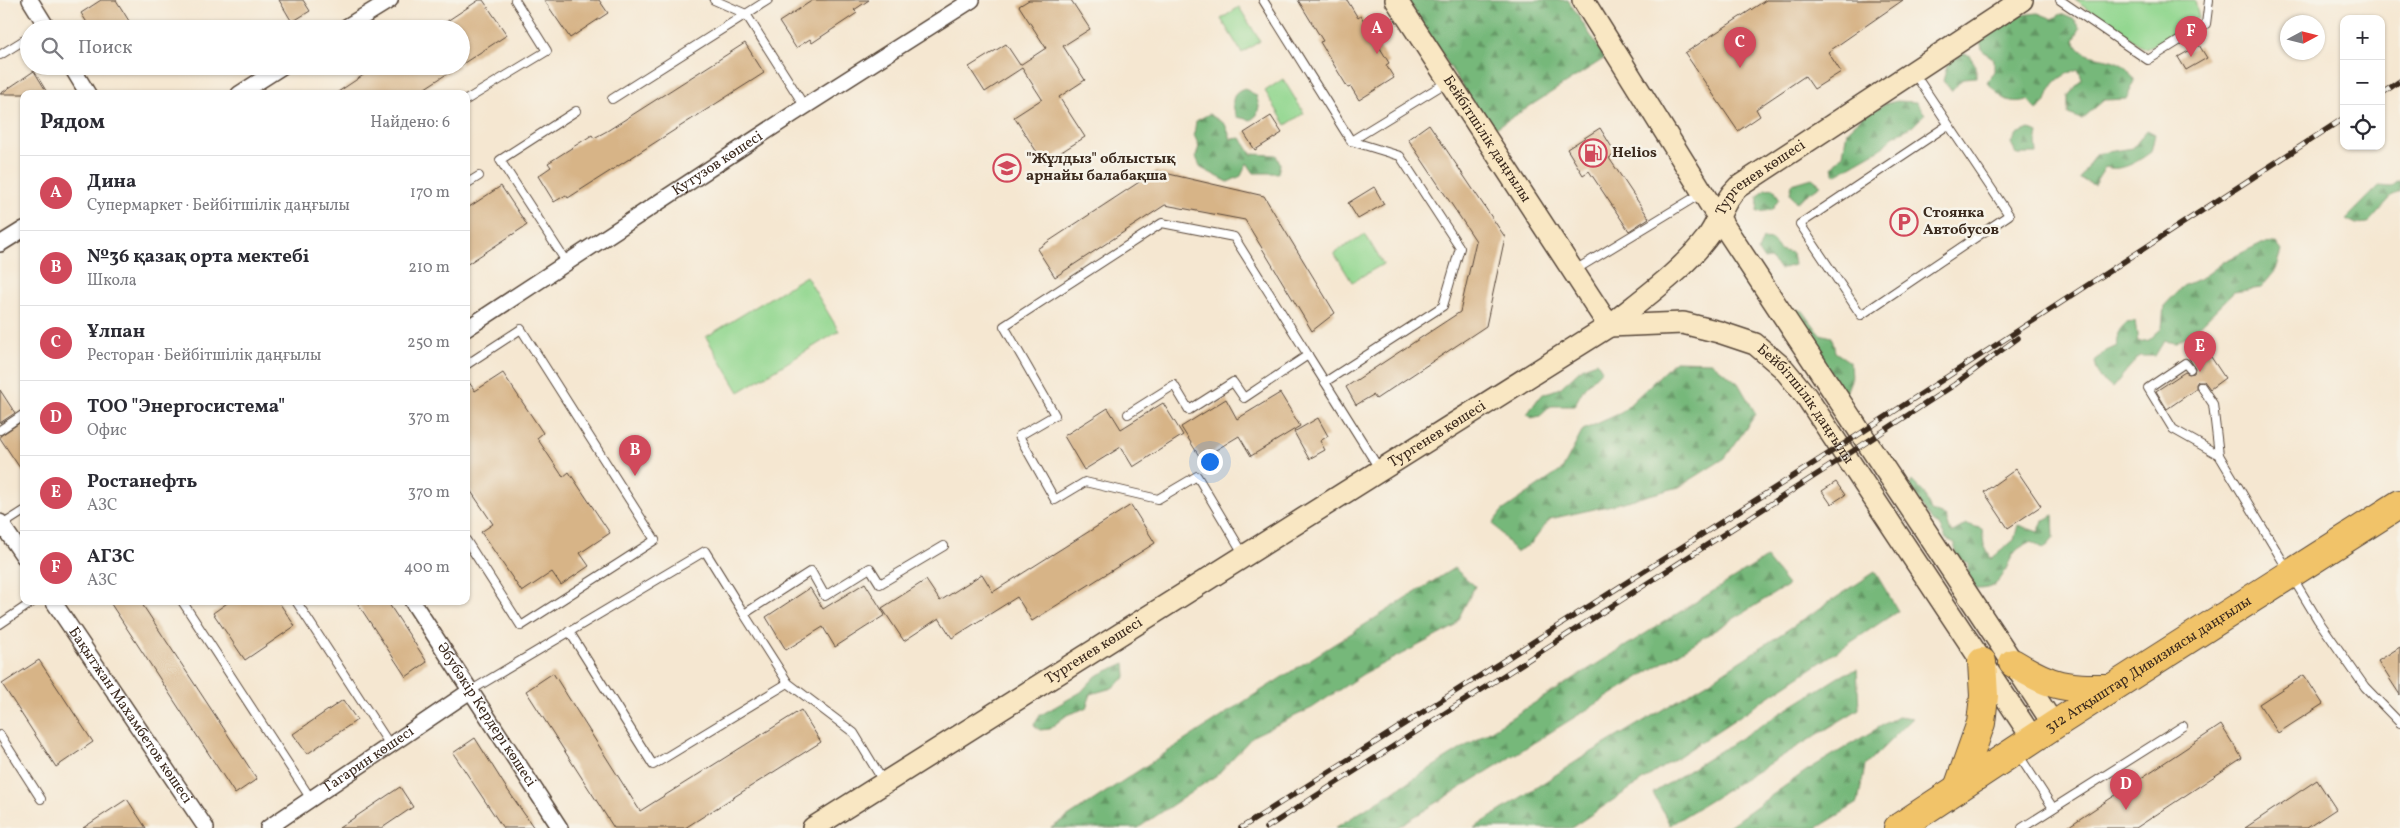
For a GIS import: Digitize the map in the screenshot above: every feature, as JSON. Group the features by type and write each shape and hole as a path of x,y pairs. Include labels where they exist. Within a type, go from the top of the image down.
{"highway":[{"name":"312 Атқыштар Дивизиясы даңғылы","path":"1898,828 2111,688 2400,504"},
{"path":"1958,788 1981,723 1984,696 1982,662"},
{"path":"2013,663 2042,680 2060,687 2111,688"}],"main road":[{"name":"Бейбітшілік даңғылы","path":"1396,0 1609,326 1682,323 1719,332 1755,344 1783,368 1806,396 2034,738"},
{"name":"Бейбітшілік даңғылы","path":"1583,0 1718,217 2013,663 2034,738"},
{"name":"Тургенев көшесі","path":"813,828 1609,326 1691,258 1708,237 1723,204 1738,187 2022,0"}],"street":[{"path":"30,0 41,20"},
{"path":"358,20 390,0"},
{"name":"Кутузов көшесі","path":"470,326 805,106 972,0"},
{"path":"76,75 86,90"},
{"path":"245,90 269,75"},
{"path":"0,244 20,232"},
{"path":"1,523 20,551"},
{"name":"Бақытжан Махамбетов көшесі","path":"56,605 206,828"},
{"name":"Әбубәкір Кердері көшесі","path":"415,605 560,828"},
{"name":"Гагарин көшесі","path":"268,828 470,691"}],"lane":[{"path":"470,98 547,51 514,0"},
{"path":"714,0 746,14 805,106"},
{"path":"612,99 768,0"},
{"path":"1263,0 1351,141 1400,156 1460,248 1443,306 1325,382"},
{"path":"2060,0 2148,60 2206,24 2209,0"},
{"path":"0,55 20,43"},
{"path":"1913,72 2009,215 1861,315 1800,224 1948,125"},
{"path":"1351,141 1449,82"},
{"path":"567,263 500,160 576,111"},
{"path":"470,182 479,176"},
{"path":"1573,271 1703,192"},
{"path":"1244,556 1197,476 1158,499 1085,482 1055,500 1019,436 1055,415 1004,326 1162,223 1234,237 1380,470"},
{"path":"470,361 521,329 655,540 521,626 470,546"},
{"path":"1128,414 1174,385 1189,410 1234,382 1244,398 1308,355"},
{"path":"2190,369 2185,363 2148,388 2173,429 2219,456"},
{"path":"2201,386 2212,404 2219,456 2318,620 2365,687 2400,723"},
{"path":"0,430 20,417"},
{"path":"1,523 20,513"},
{"path":"744,614 811,571 825,596 870,568 880,584 944,546"},
{"path":"470,691 705,551 788,683 854,733 884,783"},
{"path":"0,624 28,605"},
{"path":"185,605 311,799"},
{"path":"299,605 390,745"},
{"path":"569,631 653,765 788,683"},
{"path":"2022,828 2183,726"},
{"path":"0,734 41,799"},
{"path":"2034,738 2053,808"}],"green space":[{"path":"1407,0 1568,0 1605,58 1491,131"},
{"path":"2074,0 2195,0 2199,18 2146,49"},
{"path":"1239,7 1260,41 1242,53 1221,19"},
{"path":"2038,13 2053,19 2061,14 2075,20 2080,28 2074,40 2078,47 2090,55 2112,60 2126,68 2135,81 2126,99 2104,100 2082,119 2068,114 2068,96 2082,79 2078,69 2066,74 2053,85 2046,102 2037,110 2028,100 2009,100 1996,92 1987,82 1994,71 1994,59 1982,50 1981,41 2020,15"},
{"path":"1960,53 1969,55 1976,66 1976,77 1963,78 1952,91 1943,81 1947,66"},
{"path":"1283,79 1304,113 1286,125 1265,91"},
{"path":"1245,89 1256,95 1259,106 1257,115 1251,120 1237,117 1233,103 1234,96"},
{"path":"1897,101 1916,102 1925,114 1913,126 1893,136 1882,148 1835,175 1832,167 1843,154 1847,131 1862,117 1884,104"},
{"path":"1209,114 1225,124 1231,139 1241,138 1251,154 1276,155 1280,164 1278,173 1254,173 1247,163 1241,176 1228,182 1201,168 1196,157 1199,146 1194,135 1196,121"},
{"path":"2029,129 2038,133 2036,143 2037,154 2016,154 2011,144 2017,134"},
{"path":"2147,130 2155,134 2151,152 2123,167 2105,167 2094,185 2080,179 2095,154 2133,148"},
{"path":"1812,178 1821,185 1796,202 1790,193 1792,184"},
{"path":"2400,180 2400,192 2393,195 2368,223 2356,224 2346,219 2379,186 2391,187"},
{"path":"1774,188 1779,199 1772,210 1757,212 1758,196 1765,189"},
{"path":"1365,234 1383,264 1352,282 1334,253"},
{"path":"1763,239 1772,240 1780,250 1792,253 1794,265 1780,269 1770,259 1764,260 1758,251"},
{"path":"2276,243 2282,251 2276,270 2261,288 2234,292 2193,332 2175,343 2164,341 2155,356 2139,356 2112,388 2099,377 2095,362 2104,352 2117,346 2119,331 2126,322 2135,321 2138,342 2149,340 2162,328 2164,306 2183,286 2205,276 2225,261 2260,244"},
{"path":"806,276 839,331 739,392 706,337"},
{"path":"1790,308 1803,311 1820,334 1832,337 1835,352 1850,362 1851,380 1845,395"},
{"path":"1675,361 1711,362 1738,383 1756,414 1725,458 1679,487 1550,519 1531,544 1515,552 1493,523 1502,511 1562,470 1583,430 1621,413"},
{"path":"1597,362 1602,370 1584,388 1574,406 1551,406 1540,416 1532,418 1527,414 1541,395 1560,388 1583,367"},
{"path":"1912,481 1924,493 1931,511 1946,517 1951,533 1967,524 1982,529 1984,545 1991,559 2014,540 2018,525 2038,532 2044,520 2053,515 2054,538 2044,549 2032,541 2021,547 2015,552 2002,577 1997,582 1992,586 1976,589 1968,573 1968,563 1955,557 1955,543 1946,539 1938,524 1932,521 1909,487"},
{"path":"1766,558 1788,585 1396,828 1335,828"},
{"path":"1454,568 1475,586 1454,627 1363,674 1312,708 1253,736 1217,775 1138,828 1051,828 1251,697"},
{"path":"1875,572 1898,611 1571,828 1474,828 1580,759 1707,683"},
{"path":"1125,663 1126,677 1112,688 1091,694 1086,708 1067,715 1049,729 1040,730 1034,725 1039,716 1081,692 1096,676"},
{"path":"1857,669 1859,709 1670,825 1653,793 1840,676"},
{"path":"1898,716 1913,718 1865,766 1858,803 1817,828 1726,828 1806,771"}],"building":[{"path":"101,0 116,0 128,20 85,20 81,13"},
{"path":"279,0 303,0 310,11 295,20 291,20"},
{"path":"479,0 483,0 507,35 470,59 470,20 449,20"},
{"path":"544,0 599,0 608,13 570,38"},
{"path":"813,0 869,0 854,10 857,13 812,43 810,39 796,48 779,22"},
{"path":"1029,0 1071,0 1090,29 1063,46 1085,80 1059,97 1085,137 1044,163 1014,117 1042,99 1022,68 985,92 969,67 1006,44 1020,65 1046,48 1019,6"},
{"path":"1298,0 1347,0 1358,18 1361,16 1389,63 1386,65 1394,78 1359,100 1351,87 1348,88 1320,42 1323,41"},
{"path":"1766,0 1903,0 1828,52 1841,72 1814,89 1805,76 1756,109 1760,116 1738,131 1685,53"},
{"path":"745,43 764,73 568,198 566,195 554,202 538,176 551,167 548,163 592,135 594,138 607,131"},
{"path":"2199,45 2207,58 2186,70 2178,57"},
{"path":"28,75 36,75 46,90 20,90 20,94 0,94"},
{"path":"364,75 445,75 422,90 341,90"},
{"path":"1271,116 1282,133 1255,150 1244,133"},
{"path":"1429,124 1505,237 1486,326 1376,399 1373,395 1356,405 1346,387 1460,312 1476,241 1408,139"},
{"path":"1600,128 1616,154 1609,158 1649,218 1629,231 1589,171 1583,175 1567,149"},
{"path":"1156,171 1264,196 1335,313 1312,331 1245,220 1165,205 1055,277 1037,249"},
{"path":"501,186 527,225 470,262 470,206"},
{"path":"1374,187 1384,204 1358,219 1348,203"},
{"path":"2205,348 2225,378 2210,389 2204,381 2198,381 2196,389 2167,409 2156,391 2185,372 2189,374 2194,373 2195,368 2189,358"},
{"path":"503,373 543,433 537,438 563,477 569,472 610,533 580,553 589,566 561,585 552,572 522,592 481,532 493,524 470,490 470,384 475,391"},
{"path":"0,390 15,413 0,423"},
{"path":"1280,393 1300,426 1251,456 1239,436 1201,459 1181,427 1226,399 1237,419"},
{"path":"1163,403 1183,435 1133,467 1121,447 1084,470 1064,436 1108,408 1121,429"},
{"path":"1318,418 1328,436 1320,441 1325,450 1309,459 1294,432"},
{"path":"20,423 20,468 0,438 0,436"},
{"path":"2016,469 2041,506 2008,528 1984,492"},
{"path":"1836,482 1845,495 1831,504 1822,491"},
{"path":"1131,505 1155,543 1032,621 1017,597 952,638 939,618 904,641 882,608 926,580 940,601 982,574 993,592"},
{"path":"865,583 885,615 835,647 823,627 786,650 766,617 810,588 823,609"},
{"path":"112,605 143,605 257,779 235,794"},
{"path":"224,605 281,605 295,626 245,660 213,613"},
{"path":"359,605 390,605 427,662 406,677"},
{"path":"2400,647 2400,695 2378,661"},
{"path":"39,660 93,742 56,767 2,684"},
{"path":"553,673 640,811 801,710 821,742 685,828 614,828 526,691"},
{"path":"2304,675 2323,704 2278,733 2259,704"},
{"path":"343,700 357,720 307,754 293,734"},
{"path":"2221,725 2242,758 2136,828 2066,828"},
{"path":"475,738 534,828 503,828 453,753"},
{"path":"2317,780 2336,809 2307,828 2245,828"},
{"path":"400,787 413,807 382,828 339,828"},
{"path":"127,799 146,828 83,828"}],"railway":[{"path":"2385,91 2400,81"},
{"path":"1241,828 1861,433 2340,121"},
{"path":"1266,828 1830,466 1954,385 2018,338"}],"place":[{"name":"Дина","path":"1377,54"},
{"name":"АГЗС","path":"2191,57"},
{"name":"Ұлпан","path":"1740,68"},
{"name":"Helios","path":"1593,153"},
{"name":"\"Жұлдыз\" облыстық арнайы балабақша","path":"1007,168"},
{"name":"Стоянка Автобусов","path":"1904,222"},
{"name":"Ростанефть","path":"2200,372"},
{"name":"№36 қазақ орта мектебі","path":"635,476"},
{"name":"ТОО \"Энергосистема\"","path":"2126,810"}]}
